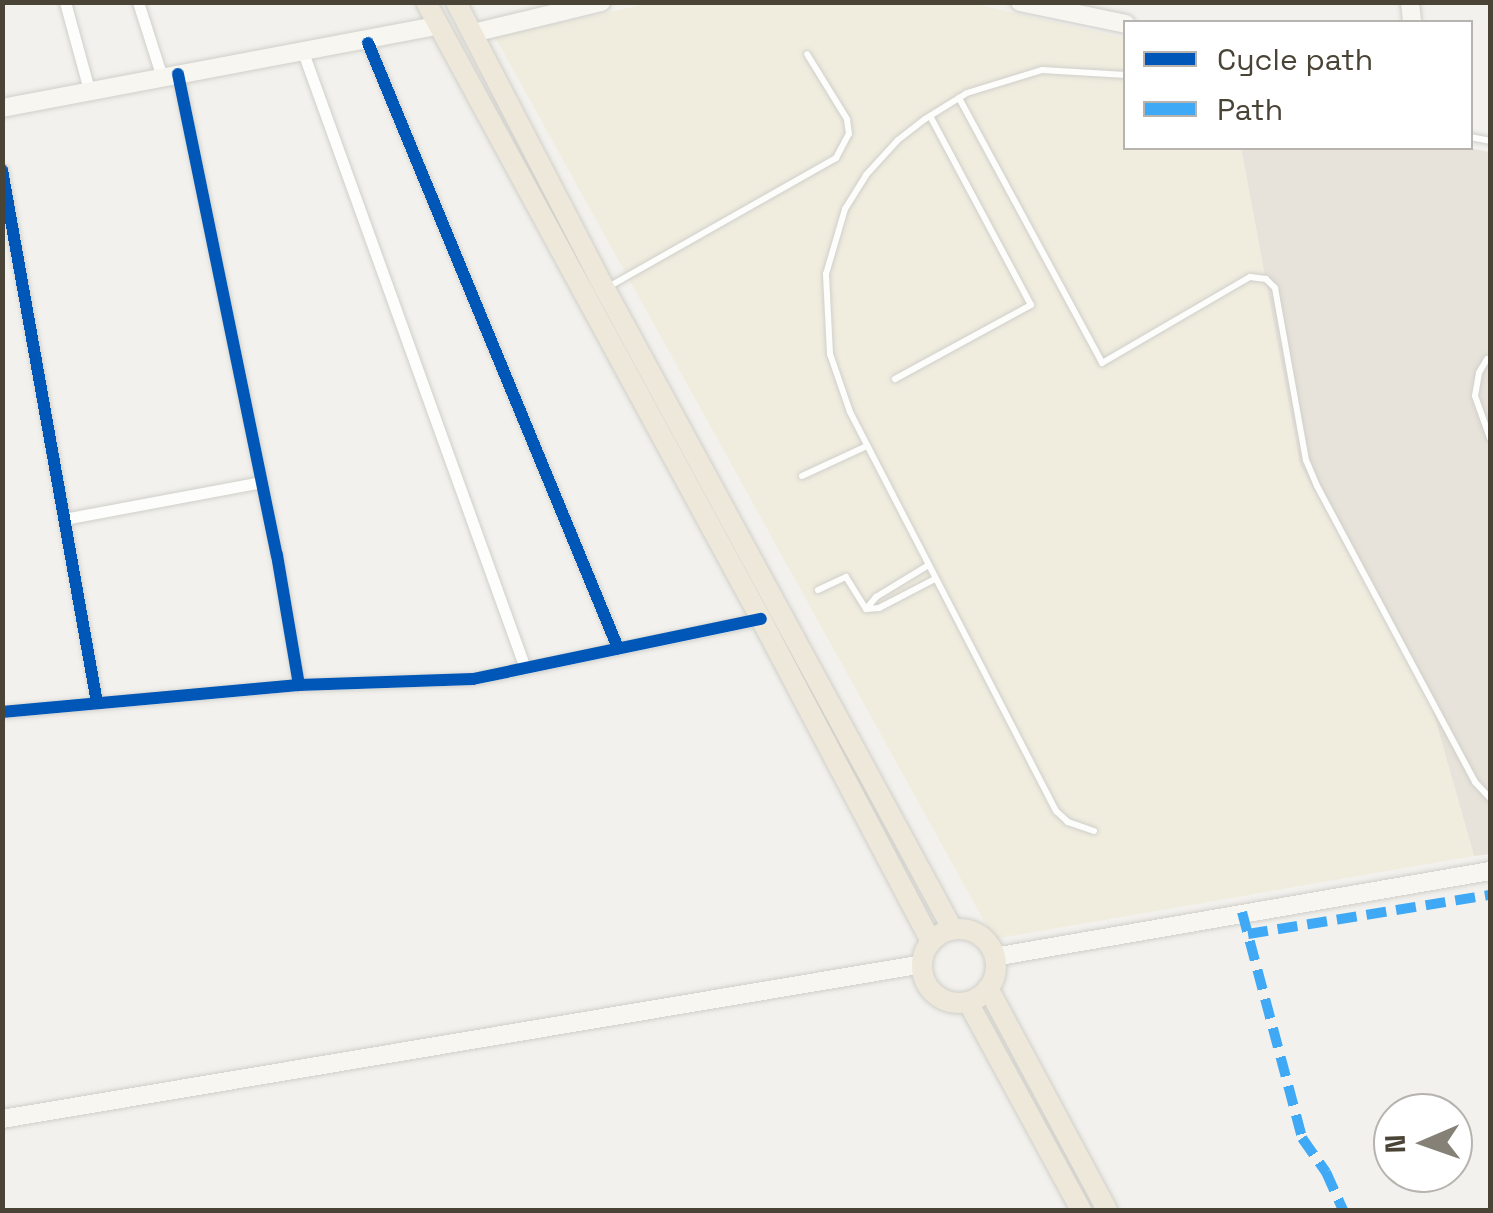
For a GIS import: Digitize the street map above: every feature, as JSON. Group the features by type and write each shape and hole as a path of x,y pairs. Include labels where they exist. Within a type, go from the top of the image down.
{"highway":[{"path":"426,2 761,618 931,942"},
{"path":"456,2 605,288 953,930"},
{"path":"953,930 982,937 994,957 995,973 988,988 968,1002 951,1002 936,994 926,981 923,964 931,942 953,930"},
{"path":"988,988 1106,1210"},
{"path":"968,1002 1082,1210"}],"street":[{"path":"65,2 89,90"},
{"path":"138,2 170,75 262,482 299,685"},
{"path":"473,33 601,2"},
{"path":"1020,2 1077,9 1123,23"},
{"path":"2,108 438,26"},
{"path":"368,42 618,648"},
{"path":"304,54 525,668"},
{"path":"2,170 97,703"},
{"path":"64,519 262,482"},
{"path":"2,712 299,685 473,679 761,618"},
{"path":"994,957 1490,871"},
{"path":"2,1119 923,964"}],"lane":[{"path":"605,288 836,158 849,134 847,119 807,54"},
{"path":"1094,832 1068,822 1056,811 868,446 830,354 826,274 846,208 866,175 898,140 930,116 958,98 1003,79 1042,70 1123,75"},
{"path":"958,98 1102,363 1250,277 1266,279 1275,288 1312,473 1475,782 1490,798"},
{"path":"895,378 1031,305 930,116"},
{"path":"1487,359 1479,372 1476,396 1490,438"},
{"path":"802,476 868,446"},
{"path":"866,608 876,596 927,566"},
{"path":"818,590 846,578 866,608"},
{"path":"866,608 879,608 934,580"}],"shaded area":[{"path":"966,2 1123,38 1123,150 1241,150 1300,465 1430,701 1474,856 994,939 495,37 651,3"},
{"path":"1473,149 1490,152 1490,854 1474,856 1430,701 1300,465 1241,150"}],"marked path":[{"path":"1248,934 1490,895"},
{"path":"1242,912 1302,1138 1326,1172 1343,1210"}],"cycle path":[{"path":"368,43 618,648"},
{"path":"178,74 277,555 299,685"},
{"path":"2,170 97,703"},
{"path":"2,712 299,685 473,679 761,619"}]}
